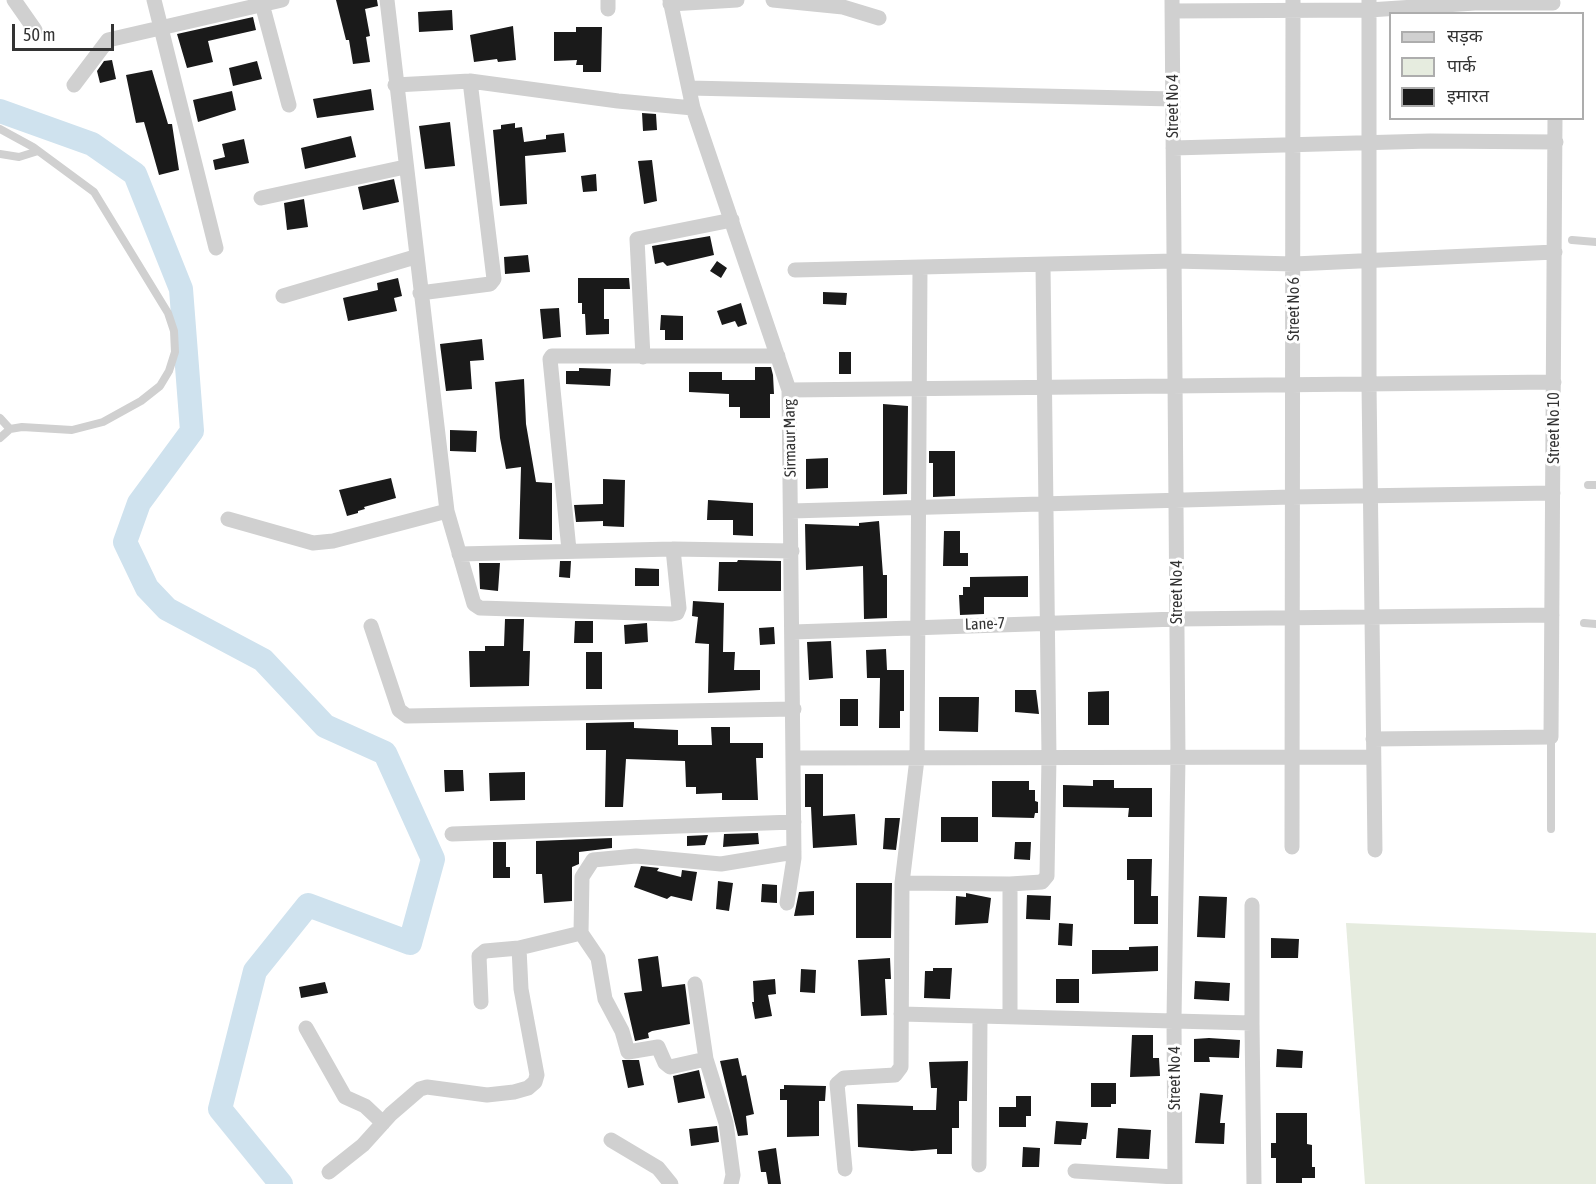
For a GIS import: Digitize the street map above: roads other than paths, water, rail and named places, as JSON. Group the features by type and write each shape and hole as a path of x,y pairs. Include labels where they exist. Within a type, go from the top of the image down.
{"street":[{"path":"14,0 35,30"},
{"path":"154,0 163,27 216,248"},
{"path":"74,85 108,40 282,0"},
{"path":"387,0 395,86 447,511 474,604 480,608 677,613 679,608 672,549"},
{"path":"670,2 737,0"},
{"path":"773,0 843,7 879,18"},
{"name":"Sirmaur Marg","path":"670,2 693,108 789,390 794,855 787,903"},
{"path":"262,3 289,105"},
{"path":"1172,6 1475,3 1553,6"},
{"name":"Street No 6","path":"1292,847 1293,4"},
{"path":"1369,5 1369,385 1375,850"},
{"name":"Street No 4","path":"1172,6 1178,619 1174,1019 1175,1181"},
{"path":"395,86 470,81 618,101 693,108"},
{"path":"420,293 490,284 494,279 470,81"},
{"path":"689,88 1173,99"},
{"name":"Street No 10","path":"1551,737 1555,120"},
{"path":"1173,148 1556,142"},
{"path":"261,198 405,167"},
{"path":"643,357 637,239 732,220"},
{"path":"795,270 1174,261 1294,264 1555,252"},
{"path":"283,296 416,257"},
{"path":"903,883 1010,884 1046,880 1049,757 1043,265"},
{"path":"845,1168 837,1084 844,1078 895,1075 899,1072 903,883 917,759 920,627 918,509 920,268"},
{"path":"569,550 550,359 554,355 778,356"},
{"path":"789,390 1554,382"},
{"path":"791,511 918,509 1291,496 1553,492"},
{"path":"228,519 313,543 333,542 447,511"},
{"path":"459,554 672,549 792,551"},
{"name":"Lane-7","path":"793,632 1178,619 1552,615"},
{"path":"371,626 399,710 407,716 794,709"},
{"path":"1373,739 1551,737"},
{"path":"794,758 1373,757"},
{"path":"452,834 794,822"},
{"path":"706,1059 670,1067 665,1064 658,1047 628,1052 622,1030 605,999 598,958 581,933 582,877 593,860 636,856 721,864 794,855"},
{"path":"1010,884 1010,1016"},
{"path":"1252,905 1254,1184"},
{"path":"481,1002 479,956 485,951 519,948 581,933"},
{"path":"329,1172 415,1093 427,1087 487,1095 514,1092 528,1088 535,1082 537,1074 521,989 519,948"},
{"path":"694,984 706,1059 726,1123 733,1175 731,1184"},
{"path":"902,1014 1174,1019 1252,1023"},
{"path":"979,1164 980,1017"},
{"path":"306,1028 345,1097 368,1108 383,1123"},
{"path":"612,1140 658,1168 671,1184"},
{"path":"1075,1171 1175,1181"}],"lane":[{"path":"0,129 86,183 103,204 168,314 174,331 175,352 169,371 160,386 141,401 104,422 72,430 22,427 10,429 0,438"},
{"path":"0,154 19,157 38,151"},
{"path":"1572,240 1596,242"},
{"path":"0,418 10,429"},
{"path":"1584,623 1596,624"},
{"path":"1551,737 1551,829"}],"waterway":[{"path":"0,111 92,144 135,174 181,289 192,431 139,503 125,542 147,588 167,609 263,660 325,726 385,753 433,859 410,943 308,905 255,971 220,1109 281,1184"}]}
